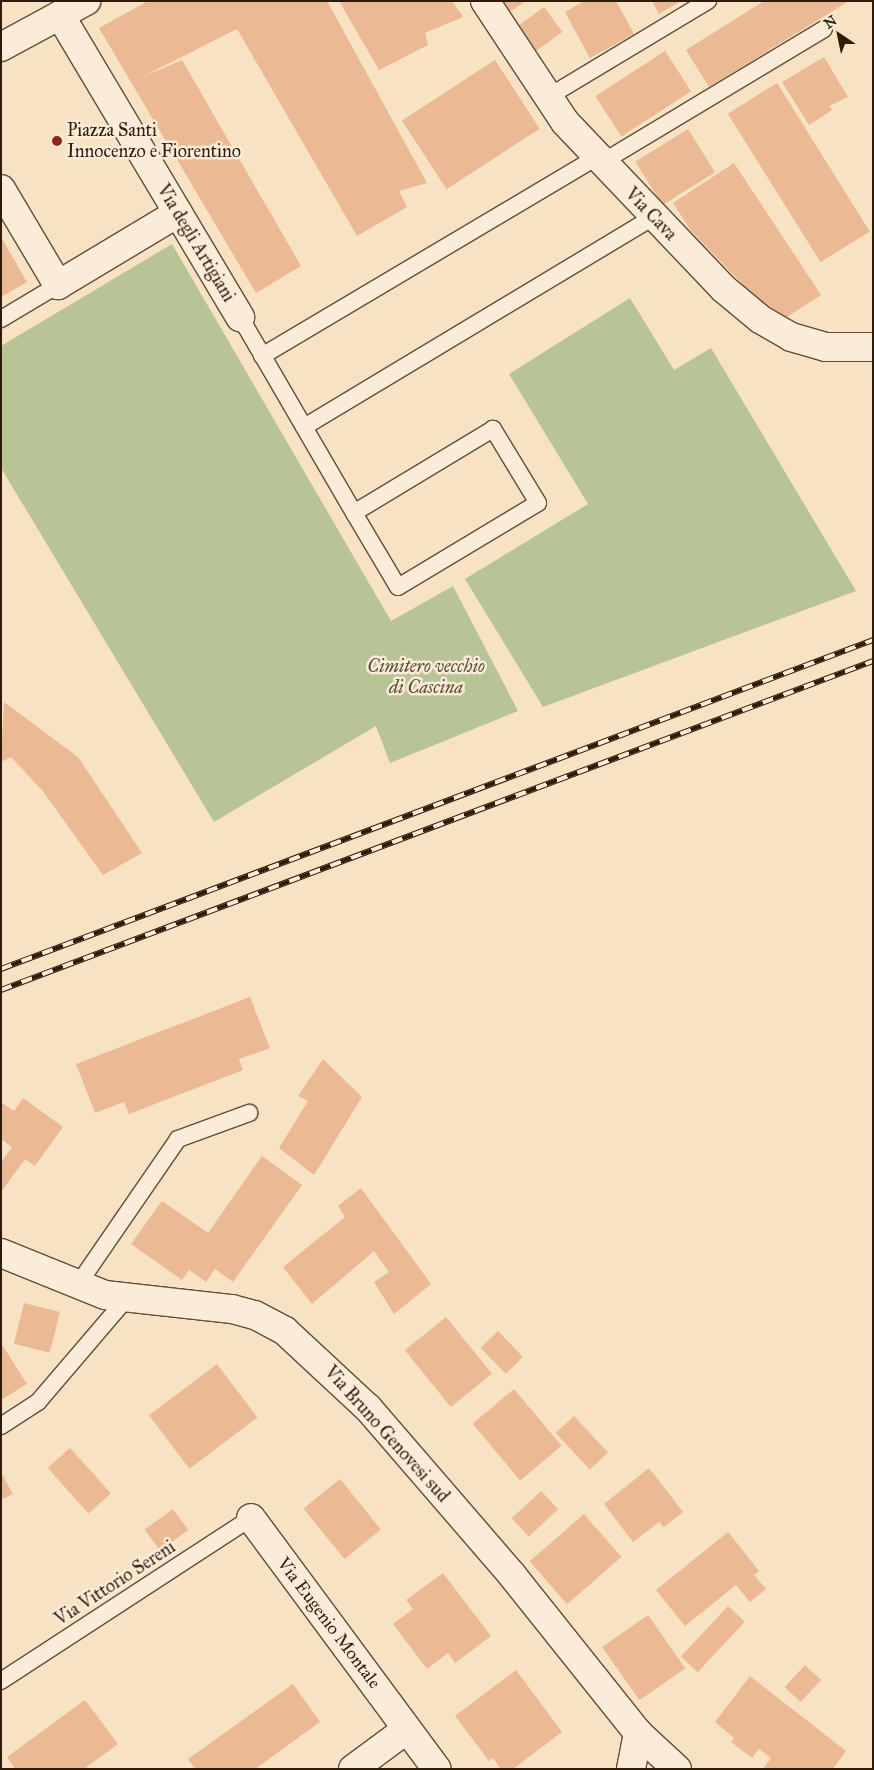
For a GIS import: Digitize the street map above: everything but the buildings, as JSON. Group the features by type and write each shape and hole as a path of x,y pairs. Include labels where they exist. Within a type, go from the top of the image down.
{"street":[{"path":"1,47 86,1"},
{"name":"Via Cava","path":"484,1 548,97 598,160 724,289 779,331 826,347 873,347"},
{"name":"Via degli Artigiani","path":"60,15 240,317"},
{"path":"1,189 58,284 178,213"},
{"name":"Via Bruno Genovesi sud","path":"1,1254 77,1286 126,1299 212,1306 255,1315 305,1347 368,1408 493,1553 638,1733 676,1769"},
{"name":"Via Eugenio Montale","path":"251,1518 437,1769"},
{"path":"353,1769 407,1729"},
{"path":"631,1769 638,1733"}],"lane":[{"path":"548,97 708,1"},
{"path":"262,356 824,29"},
{"path":"304,427 653,217"},
{"path":"1,319 58,284"},
{"path":"240,317 262,356 354,513 398,587 538,503 493,429 354,513"},
{"path":"77,1286 178,1139 248,1113"},
{"path":"1,1426 38,1402 126,1299"},
{"name":"Via Vittorio Sereni","path":"1,1682 251,1518"}],"green space":[{"name":"Cimitero vecchio di Cascina","path":"172,244 391,621 453,586 518,711 390,763 376,726 214,822 1,468 1,346"},
{"path":"630,298 674,370 711,348 856,591 543,707 465,579 588,504 509,374"}],"railway":[{"path":"1,969 873,640"},
{"path":"1,990 873,661"}],"place":[{"name":"Piazza Santi Innocenzo e Fiorentino","path":"57,141"}]}
